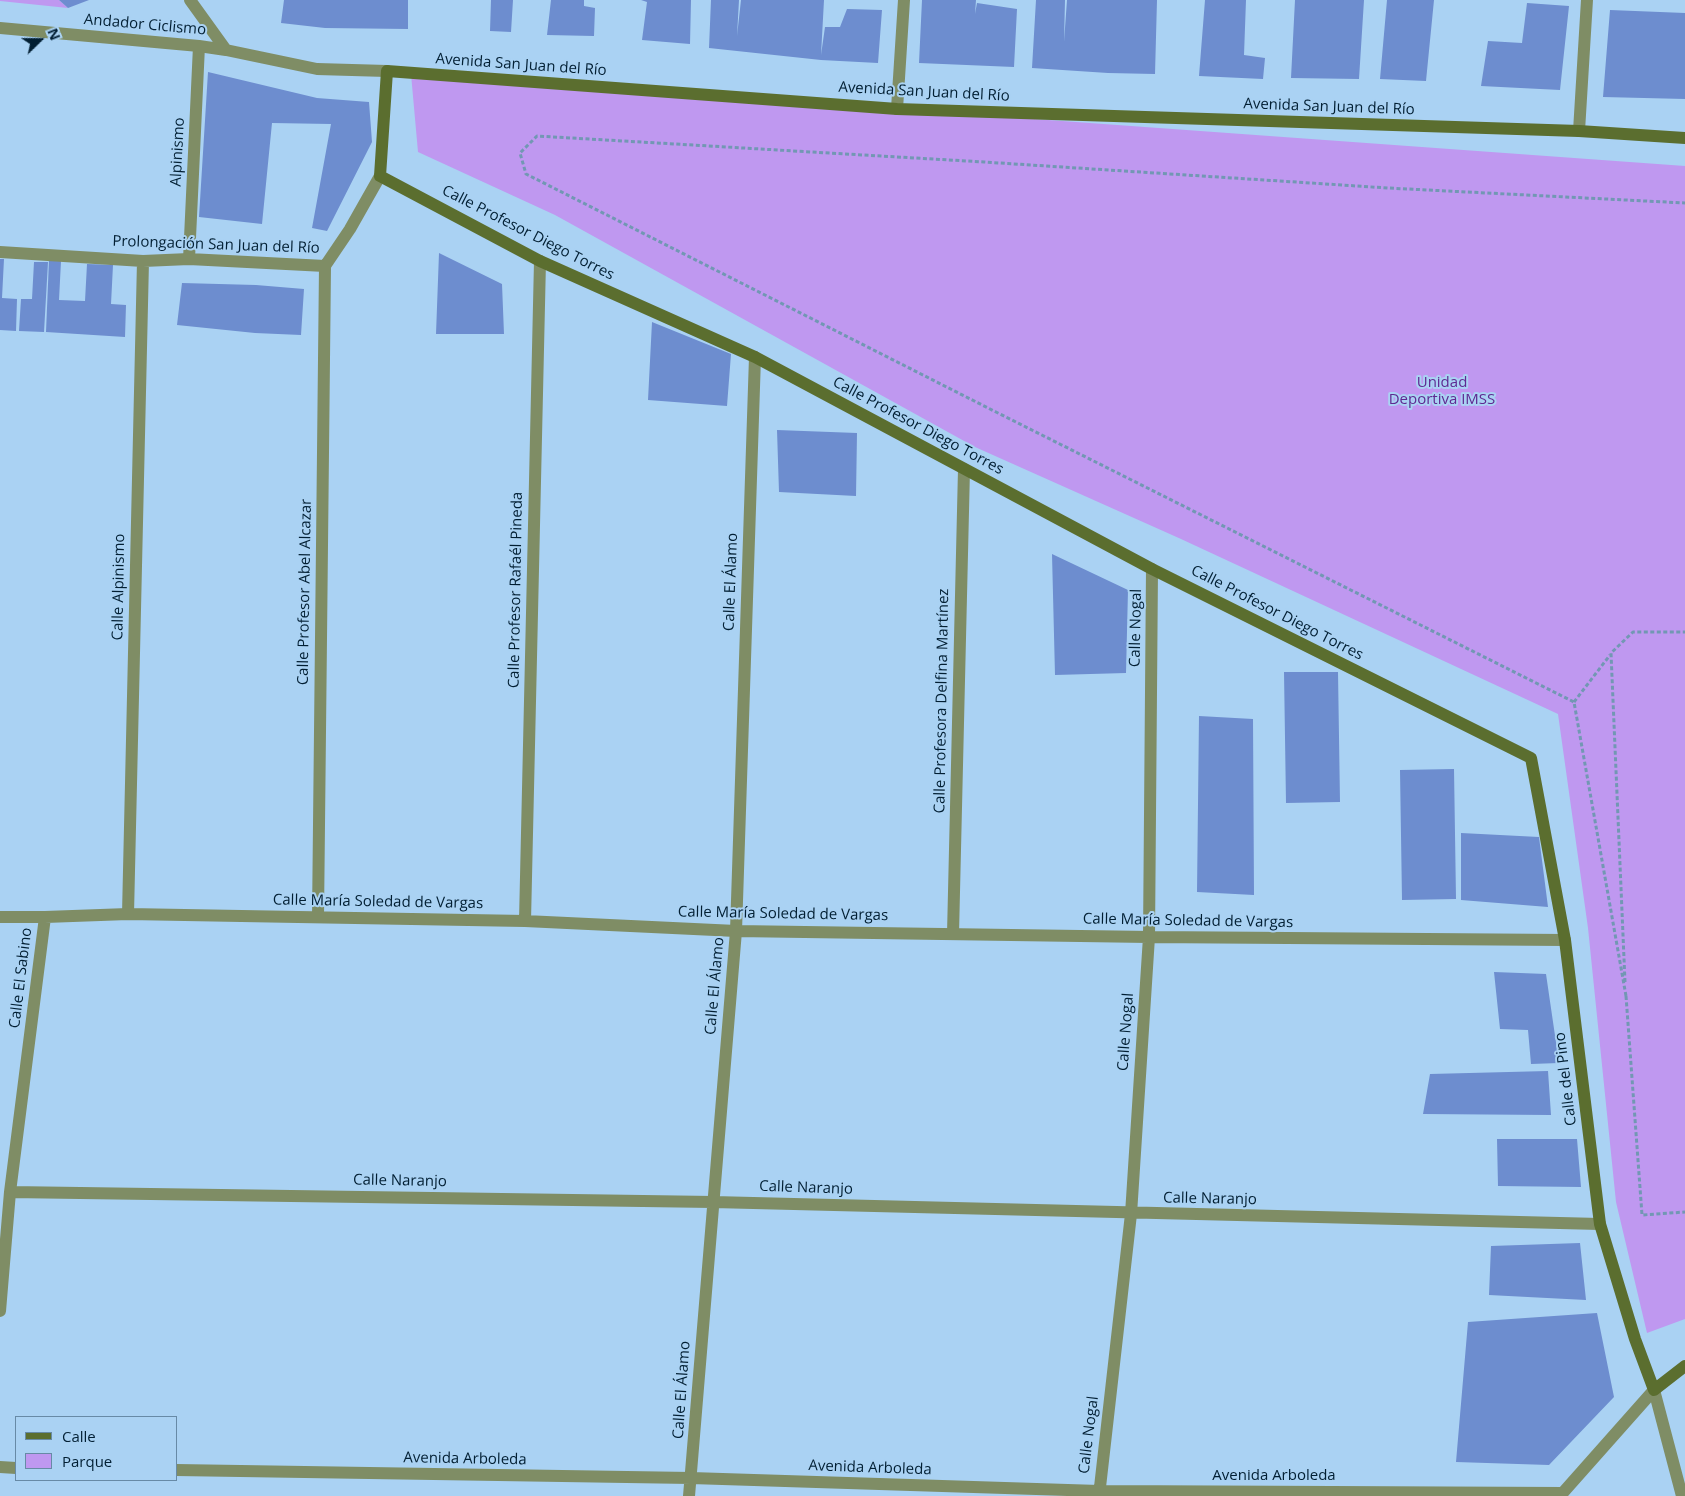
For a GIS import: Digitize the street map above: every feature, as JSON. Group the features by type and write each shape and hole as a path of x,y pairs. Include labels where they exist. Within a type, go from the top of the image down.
{"street":[{"path":"190,0 226,50"},
{"path":"897,109 904,0"},
{"path":"1579,131 1587,0"},
{"name":"Andador Ciclismo","path":"0,28 226,50"},
{"name":"Alpinismo","path":"190,259 199,46"},
{"name":"Avenida San Juan del Río","path":"226,50 317,69 387,71 897,109 1579,131 1685,138"},
{"path":"380,176 387,71"},
{"name":"Prolongación San Juan del Río","path":"0,252 143,261 190,259 325,266 350,230 380,176"},
{"name":"Calle Profesor Diego Torres","path":"380,176 540,260 755,358 1152,569 1531,758"},
{"name":"Calle Profesor Rafaél Pineda","path":"525,921 540,260"},
{"name":"Calle Alpinismo","path":"128,914 143,261"},
{"name":"Calle Profesor Abel Alcazar","path":"318,917 325,266"},
{"name":"Calle El Álamo","path":"689,1496 736,931 755,358"},
{"name":"Calle Profesora Delfina Martínez","path":"953,934 964,469"},
{"name":"Calle Nogal","path":"1099,1494 1131,1214 1149,937 1152,569"},
{"name":"Calle del Pino","path":"1531,758 1565,940 1600,1224 1635,1339 1654,1390"},
{"name":"Calle María Soledad de Vargas","path":"0,917 128,914 525,921 736,931 1149,937 1565,940"},
{"name":"Calle El Sabino","path":"0,1311 10,1192 45,917"},
{"name":"Calle Naranjo","path":"10,1192 713,1202 1131,1214 1600,1224"},
{"path":"1561,1494 1654,1390 1685,1366"},
{"path":"1654,1390 1674,1496"},
{"path":"1654,1390 1682,1496"},
{"path":"0,1467 15,1468"},
{"name":"Avenida Arboleda","path":"178,1470 691,1478 1099,1494 1561,1494"}],"path":[{"path":"1574,702 526,174 520,153 537,136 1388,188 1685,203"},
{"path":"1626,996 1574,702 1611,654 1633,632 1685,632"},
{"path":"1611,654 1626,996 1642,1215 1685,1212"}],"green space":[{"path":"59,0 68,8 0,1"},
{"name":"Unidad Deportiva IMSS","path":"411,74 1685,166 1685,1319 1647,1333 1616,1202 1588,928 1558,714 1181,539 975,447 555,215 418,152"}],"building":[{"path":"59,0 89,0 68,8"},
{"path":"284,0 408,0 408,29 325,28 281,23"},
{"path":"491,0 513,0 511,32 490,31"},
{"path":"551,0 584,0 584,6 595,8 594,36 547,35"},
{"path":"641,0 691,0 690,44 642,40 647,2"},
{"path":"711,0 739,0 737,36 741,0 824,0 821,55 825,27 840,27 847,9 882,10 878,63 821,60 709,48"},
{"path":"922,0 976,0 975,14 977,3 1017,9 1014,67 919,63"},
{"path":"1036,0 1065,0 1064,42 1067,0 1157,0 1155,74 1032,68"},
{"path":"1205,0 1246,0 1244,55 1265,58 1263,79 1199,76"},
{"path":"1295,0 1364,0 1359,79 1291,78"},
{"path":"1387,0 1434,0 1426,81 1380,79"},
{"path":"1527,3 1569,6 1560,90 1481,86 1488,41 1522,43"},
{"path":"1610,10 1685,13 1685,99 1603,97"},
{"path":"208,72 317,98 369,102 372,142 327,231 312,228 331,124 272,123 262,224 199,217"},
{"path":"439,253 502,284 504,334 436,334"},
{"path":"0,259 4,259 2,298 17,299 16,331 0,330"},
{"path":"49,260 61,261 59,300 85,301 87,264 113,265 111,304 126,305 125,337 46,332"},
{"path":"34,262 48,262 44,332 19,331 21,299 32,299"},
{"path":"182,283 256,285 304,289 301,335 255,333 177,325"},
{"path":"652,322 731,354 727,406 648,400"},
{"path":"777,430 857,433 856,496 779,492"},
{"path":"1052,554 1128,590 1126,673 1055,675"},
{"path":"1284,672 1338,672 1340,802 1286,803"},
{"path":"1199,716 1253,719 1254,895 1197,892"},
{"path":"1454,769 1456,899 1402,900 1400,770"},
{"path":"1461,833 1539,837 1548,907 1461,900"},
{"path":"1494,972 1546,974 1559,1063 1531,1064 1528,1030 1500,1029"},
{"path":"1548,1071 1551,1115 1423,1114 1430,1074"},
{"path":"1497,1139 1577,1139 1581,1187 1498,1186"},
{"path":"1580,1243 1586,1300 1489,1295 1491,1246"},
{"path":"1597,1313 1614,1397 1549,1465 1456,1462 1468,1322"}]}
